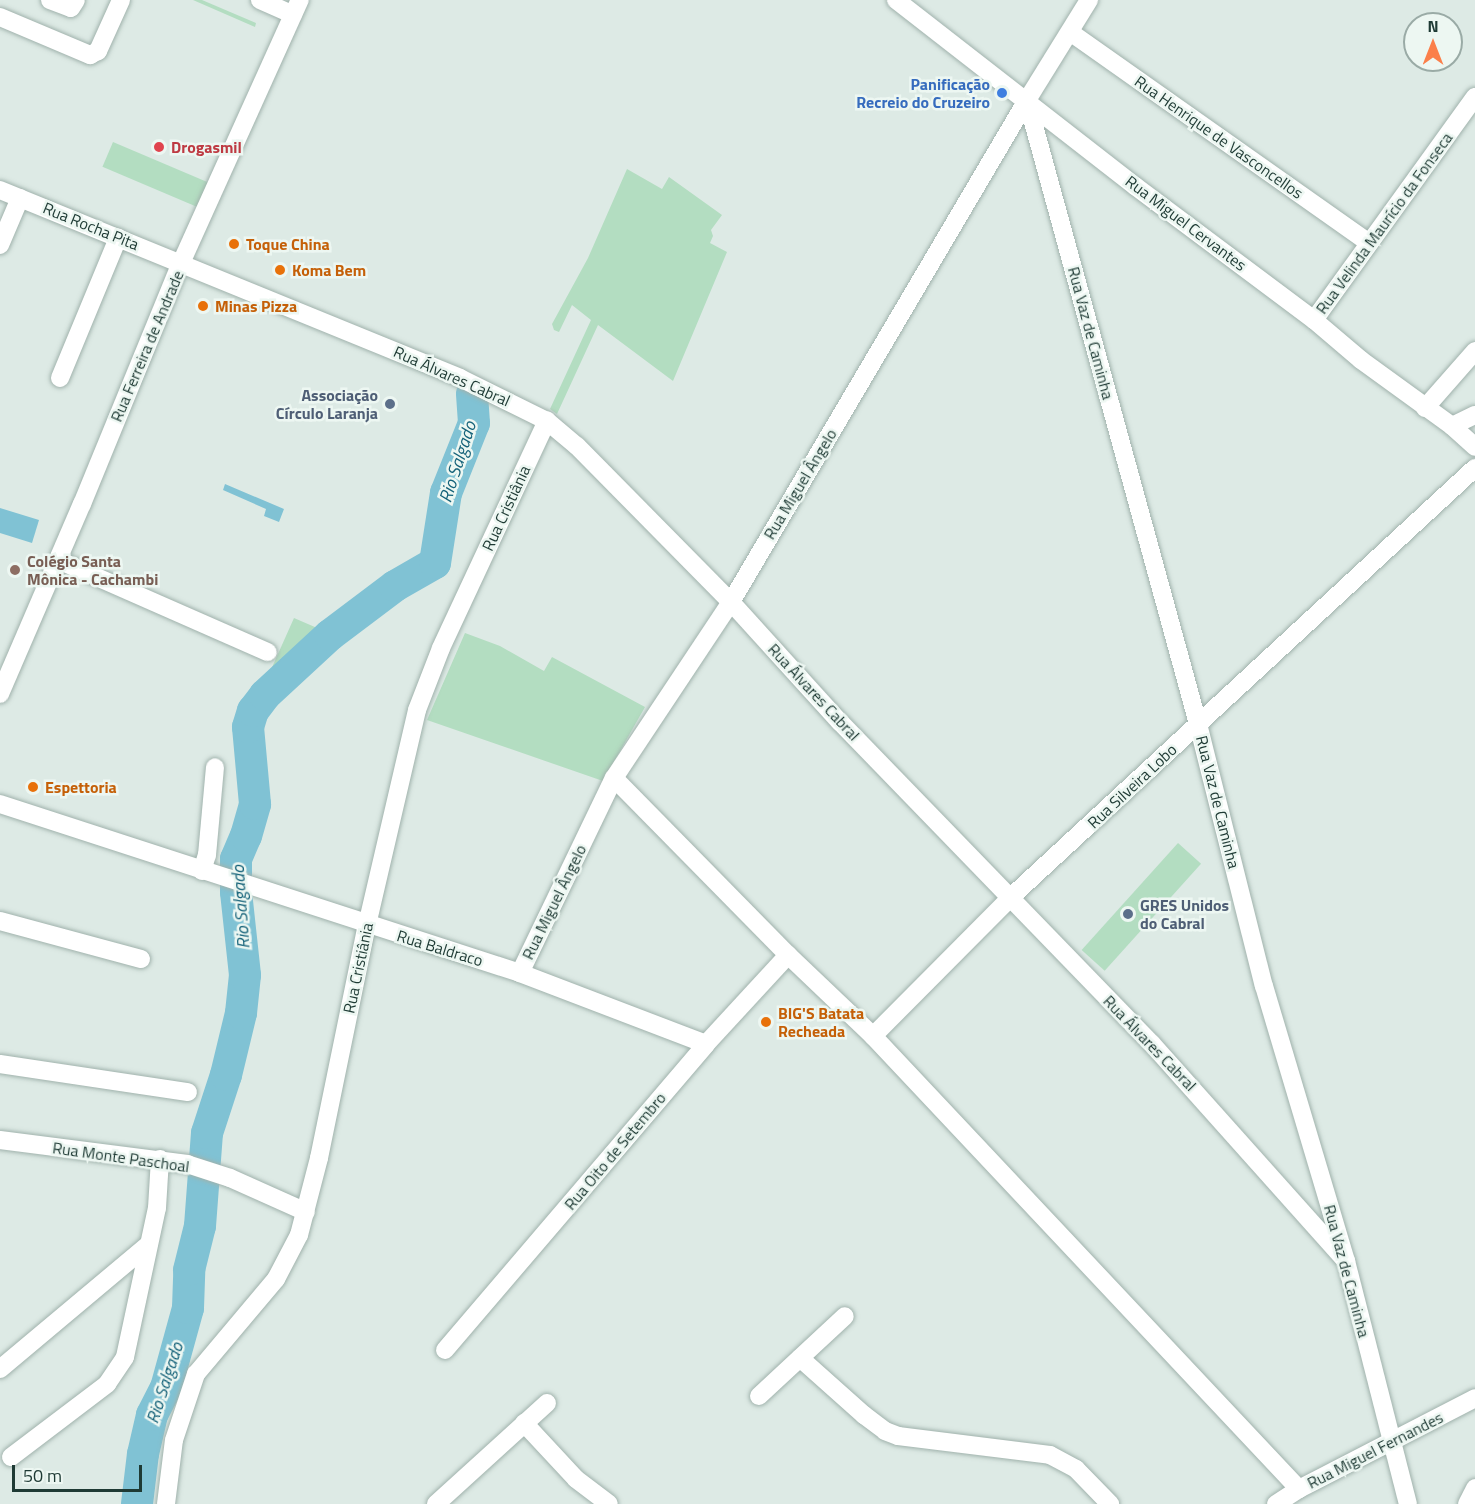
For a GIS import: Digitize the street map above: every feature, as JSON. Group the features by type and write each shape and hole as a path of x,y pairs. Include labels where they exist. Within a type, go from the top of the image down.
{"street":[{"path":"50,0 71,8 76,0"},
{"path":"0,17 90,56 98,51 120,0"},
{"path":"260,0 296,7"},
{"name":"Rua Miguel Cervantes","path":"896,0 1314,320 1361,360 1452,426 1475,447"},
{"name":"Rua Miguel Ângelo","path":"520,973 614,778 731,602 1027,100 1089,0"},
{"name":"Rua Ferreira de Andrade","path":"0,694 6,664 58,560 181,263 296,7"},
{"name":"Rua Henrique de Vasconcellos","path":"1071,32 1368,242"},
{"name":"Rua Velinda Maurício da Fonseca","path":"1314,320 1368,242 1475,97"},
{"name":"Rua Vaz de Caminha","path":"1027,100 1198,724 1264,986 1346,1261 1408,1504"},
{"name":"Rua Rocha Pita","path":"0,190 181,263"},
{"path":"0,245 20,198"},
{"path":"60,378 118,238"},
{"name":"Rua Álvares Cabral","path":"181,263 479,386 547,421 577,446 731,602 840,722 1011,897 1207,1104 1346,1261"},
{"path":"1425,408 1475,351"},
{"path":"1452,426 1475,415"},
{"name":"Rua Cristiânia","path":"166,1504 174,1440 196,1374 276,1279 288,1259 306,1212 367,925 408,743 423,691 547,421"},
{"name":"Rua Silveira Lobo","path":"873,1036 1011,897 1475,468"},
{"path":"58,560 268,652"},
{"path":"205,872 214,767"},
{"path":"614,778 788,955 873,1036 1299,1489"},
{"name":"Rua Baldraco","path":"0,804 520,973 706,1044"},
{"path":"0,921 141,958"},
{"name":"Rua Oito de Setembro","path":"445,1350 706,1044 788,955"},
{"path":"0,1064 188,1092"},
{"name":"Rua Monte Paschoal","path":"0,1140 187,1164 230,1178 306,1212"},
{"path":"11,1457 107,1384 120,1367 128,1349 157,1208 160,1160"},
{"path":"0,1370 149,1244"},
{"path":"759,1396 845,1316"},
{"path":"800,1358 869,1420 885,1431 898,1436 1050,1455 1076,1469 1110,1504"},
{"name":"Rua Miguel Fernandes","path":"1276,1504 1299,1489 1475,1398"},
{"path":"436,1504 547,1403"},
{"path":"524,1423 576,1479 609,1504"},
{"path":"1467,1504 1475,1488"}],"green space":[{"path":"193,0 202,0 256,23 255,27"},
{"path":"113,142 208,182 197,207 102,167"},
{"path":"627,169 662,189 669,177 722,215 711,230 713,236 710,243 727,252 673,381 598,325 557,414 550,409 591,320 572,305 559,332 554,330 552,324 588,258"},
{"path":"294,618 338,637 323,649 301,679 295,678 255,719 254,742 261,744 259,778 263,799 261,798 246,846 249,847 243,868 233,865 245,816 249,816 252,798 248,796 244,740 233,736 257,690 261,692"},
{"path":"465,633 500,646 544,671 552,657 645,707 603,781 427,720"},
{"name":"GRES Unidos do Cabral","path":"1178,843 1201,864 1105,971 1082,950"}],"water":[{"path":"225,484 284,509 279,522 264,516 266,509 223,490"},
{"path":"0,508 39,520 32,543 0,533"}],"waterway":[{"name":"Rio Salgado","path":"137,1504 143,1454 152,1415 166,1388 188,1308 189,1270 200,1226 207,1133 226,1075 241,1013 245,975 236,892 236,859 246,836 255,804 248,727 253,711 265,695 330,635 395,586 435,563 446,493 474,423 472,394"}],"place":[{"name":"Panificação Recreio do Cruzeiro","path":"1002,93"},
{"name":"Drogasmil","path":"159,147"},
{"name":"Toque China","path":"234,244"},
{"name":"Koma Bem","path":"280,270"},
{"name":"Minas Pizza","path":"203,306"},
{"name":"Associação Círculo Laranja","path":"390,404"},
{"name":"Colégio Santa Mônica - Cachambi","path":"15,570"},
{"name":"Espettoria","path":"33,787"},
{"name":"GRES Unidos do Cabral","path":"1128,914"},
{"name":"BIG'S Batata Recheada","path":"766,1022"}]}
